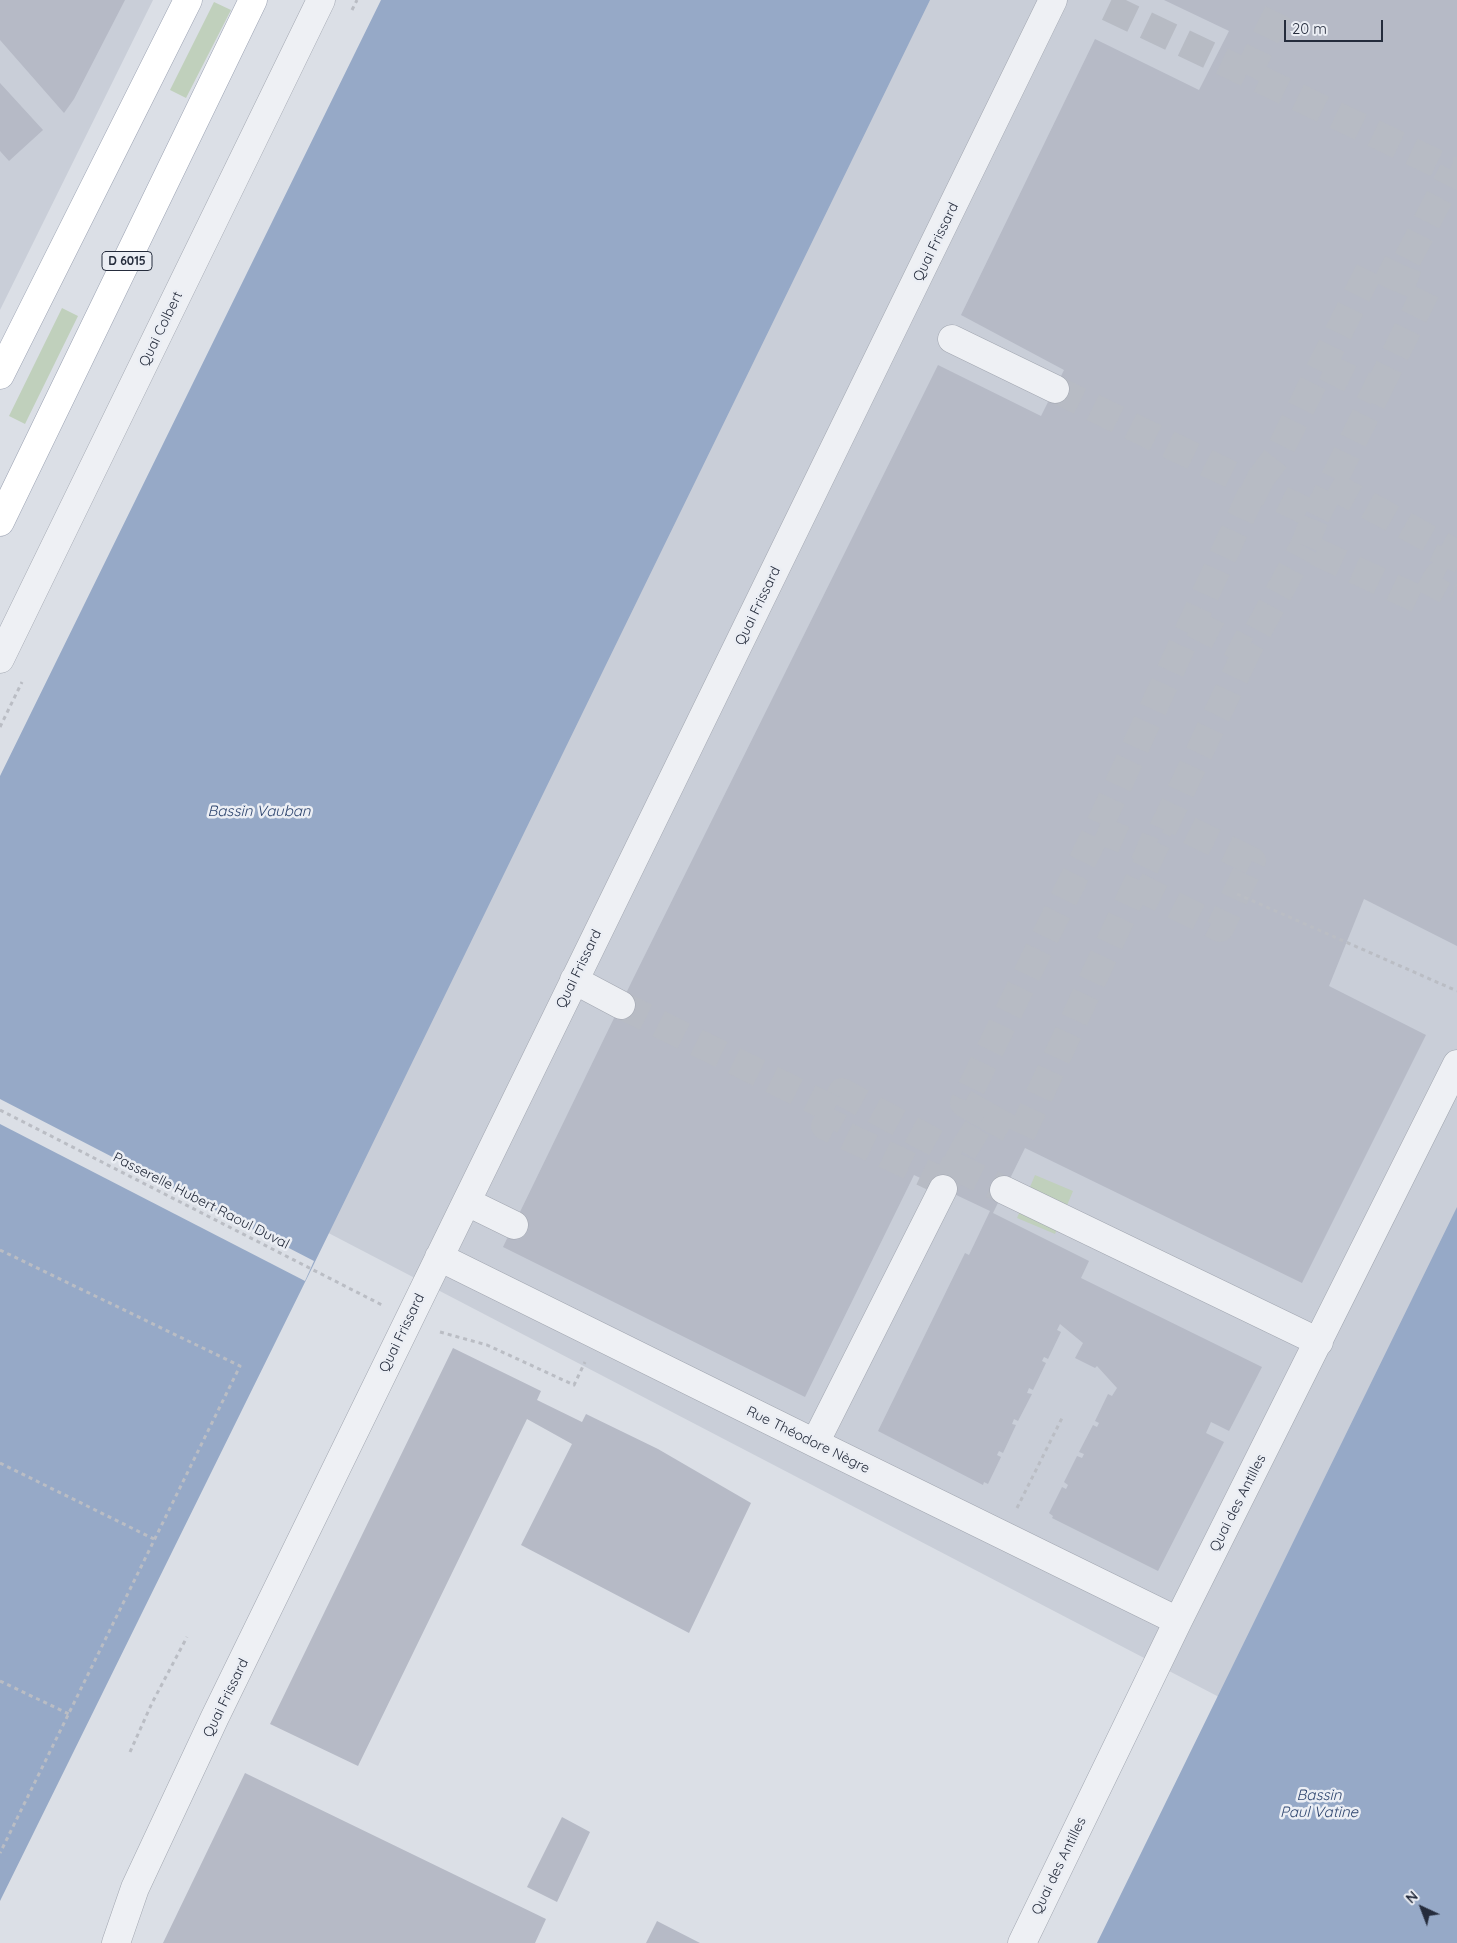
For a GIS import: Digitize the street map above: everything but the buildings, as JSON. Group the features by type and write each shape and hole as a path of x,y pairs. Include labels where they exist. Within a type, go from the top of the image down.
{"main road":[{"path":"0,375 188,0"},
{"name":"D 6015","path":"0,522 253,0"}],"street":[{"name":"Quai Colbert","path":"0,659 321,0"},
{"name":"Quai Frissard","path":"116,1943 136,1888 215,1717 1053,0"},
{"path":"952,339 1055,389"},
{"path":"574,980 621,1006"},
{"name":"Quai des Antilles","path":"1022,1943 1178,1621 1457,1064"},
{"path":"814,1444 943,1189"},
{"path":"1004,1190 1319,1342"},
{"path":"467,1202 514,1225"},
{"name":"Rue Théodore Nègre","path":"439,1257 814,1444 1178,1621"}],"path":[{"path":"1237,894 1457,991"},
{"name":"Passerelle Hubert Raoul Duval","path":"0,1110 385,1307"},
{"path":"0,1250 240,1366 0,1853"},
{"path":"440,1332 487,1345 574,1385 597,1336"},
{"path":"1003,1536 1062,1416"},
{"path":"0,1463 154,1539"},
{"path":"130,1752 152,1703 186,1637"},
{"path":"0,1681 69,1714"}],"shaded area":[{"path":"0,0 153,0 0,310"},
{"path":"829,0 1457,0 1457,1821 292,1214"}],"green space":[{"path":"214,2 231,10 186,98 170,90"},
{"path":"62,308 78,316 25,424 9,416"},
{"path":"1035,1175 1073,1191 1055,1234 1017,1218"}],"water":[{"name":"Bassin Vauban","path":"381,0 930,0 311,1270 0,1901 0,776"},
{"name":"Bassin Paul Vatine","path":"1457,1207 1457,1943 1097,1943"}],"pier":[{"path":"0,1099 314,1261 305,1281 0,1124"}],"tunnel":[{"path":"1247,75 1284,0"},
{"path":"1108,7 1453,171 1457,171"},
{"path":"943,1189 954,1166 985,1115 964,1103 1098,829 1255,486 1276,458 1372,265 1398,278 1453,171"},
{"path":"1377,392 1427,289 1398,278"},
{"path":"1316,516 1377,392 1322,365"},
{"path":"1055,389 1316,516 1304,546 1424,602 1438,576 1457,585"},
{"path":"1331,485 1450,550 1438,576"},
{"path":"1193,623 1247,651 1304,546"},
{"path":"985,1115 1021,1135 1247,651"},
{"path":"1136,886 1220,928 1252,861 1168,820"},
{"path":"1098,829 1153,852"},
{"path":"621,1005 834,1110 842,1092 960,1156"},
{"path":"834,1110 825,1126 946,1183"},
{"path":"954,1166 1004,1190"}]}
